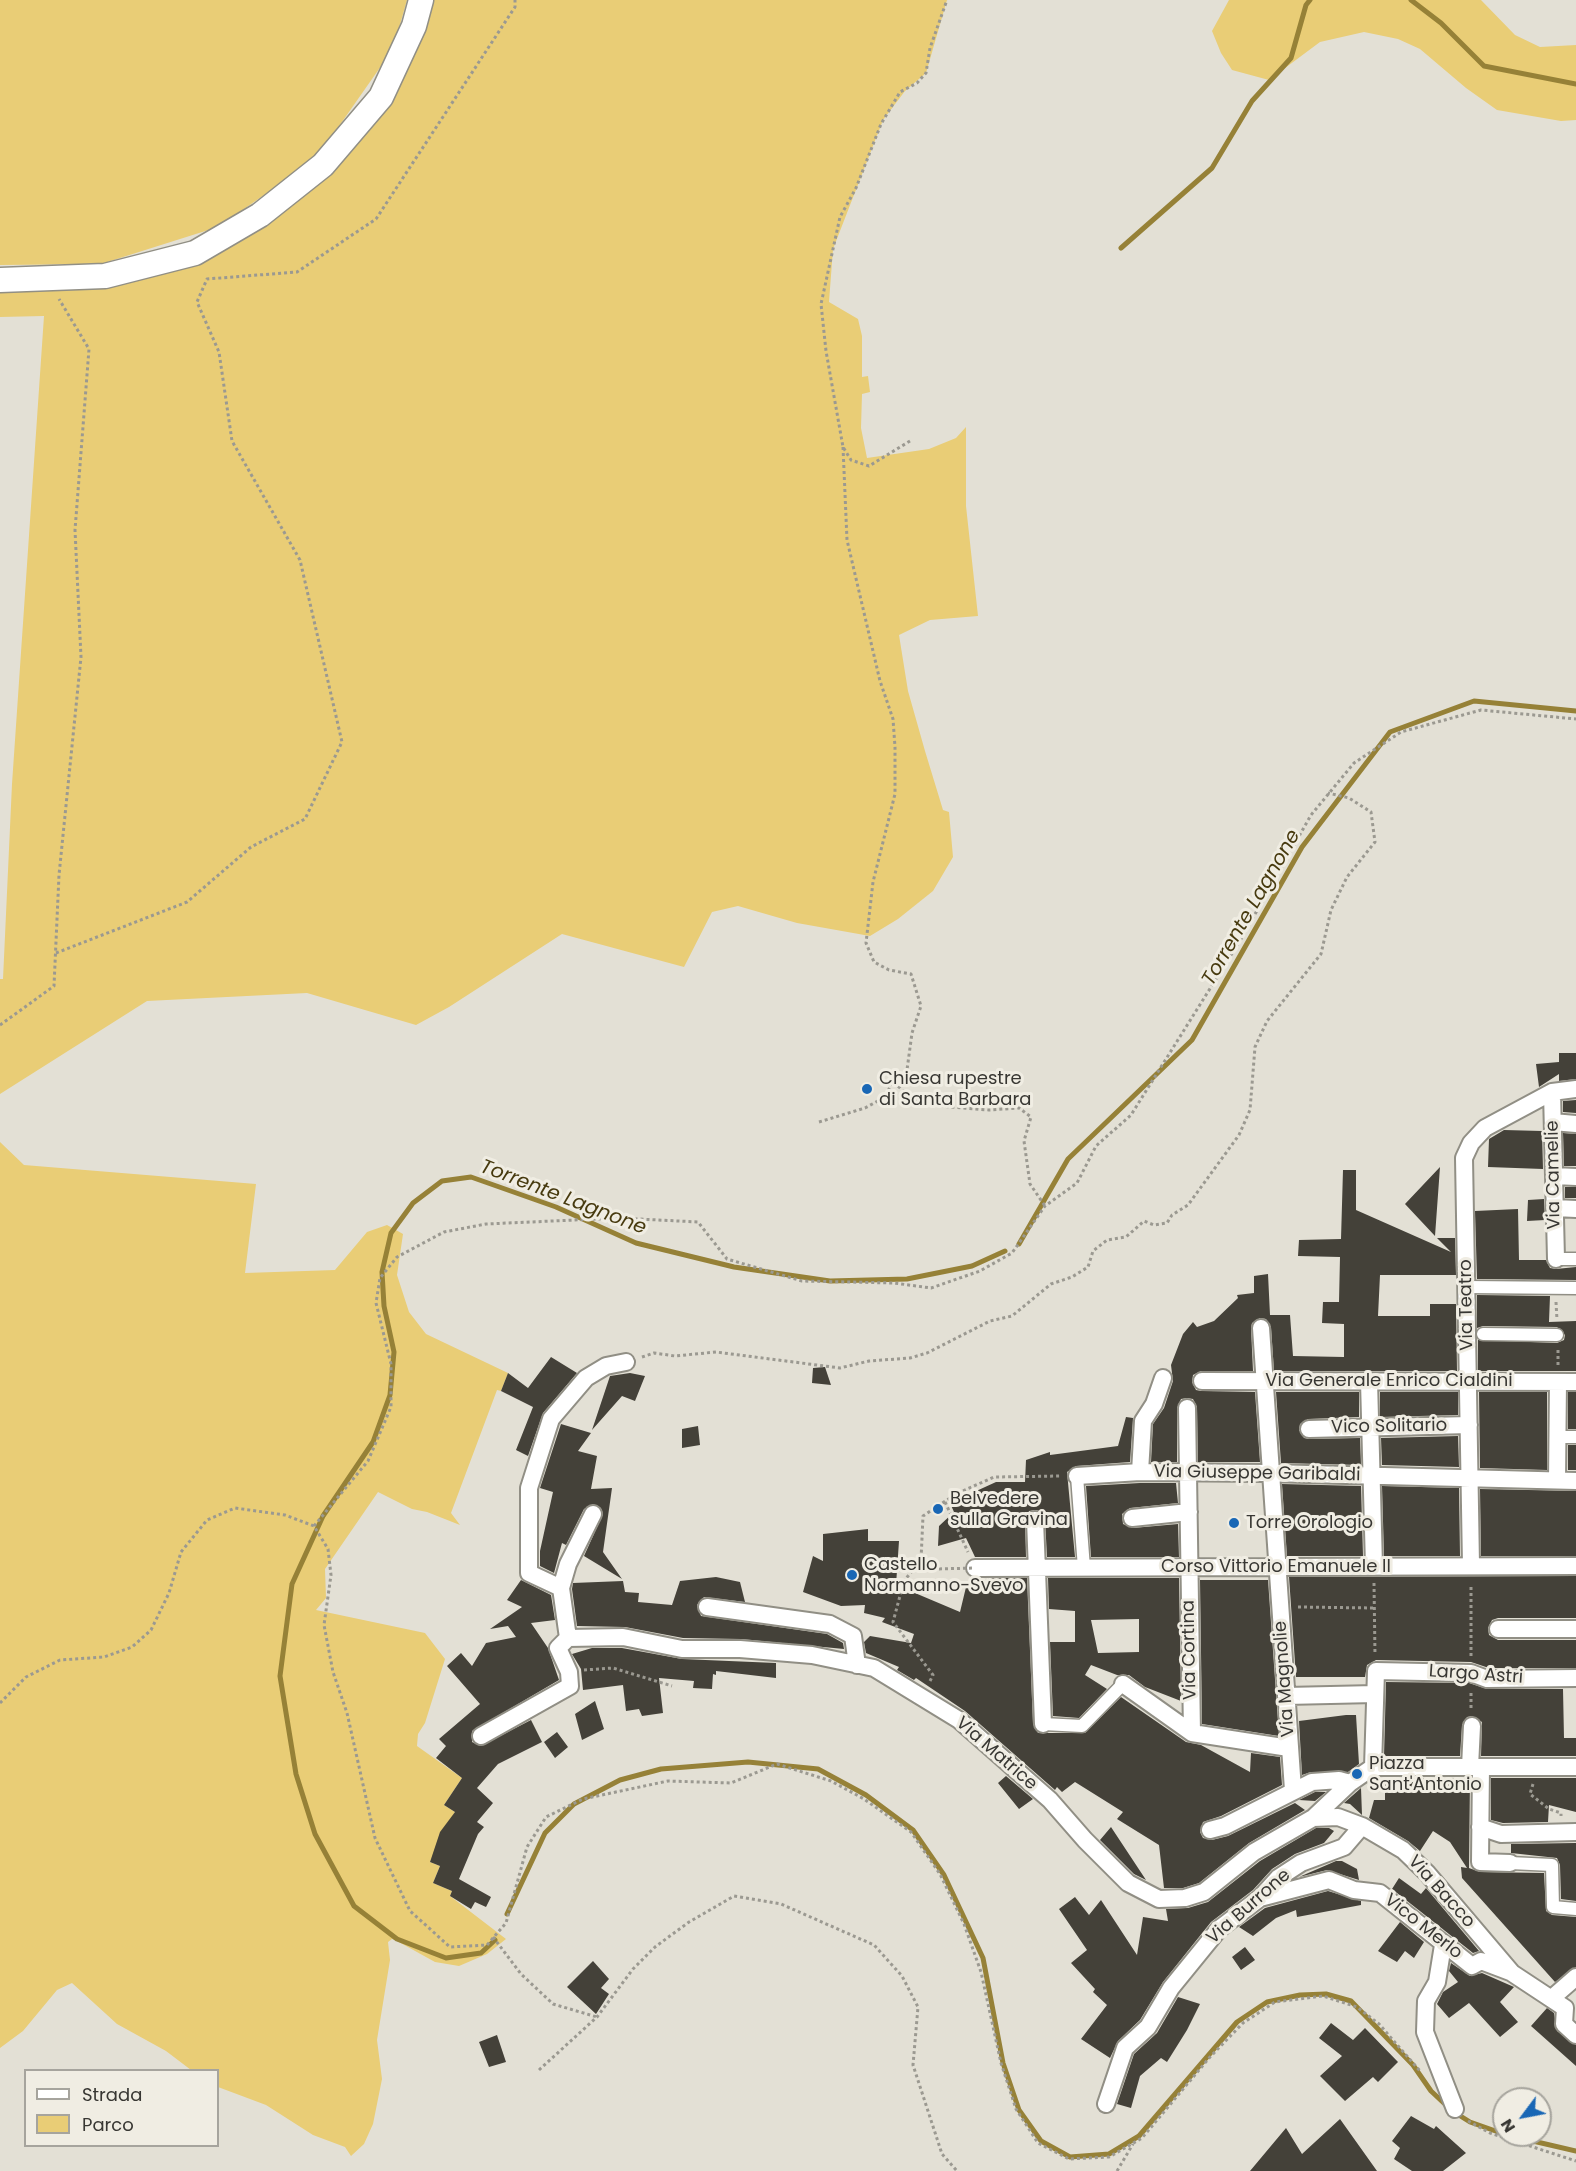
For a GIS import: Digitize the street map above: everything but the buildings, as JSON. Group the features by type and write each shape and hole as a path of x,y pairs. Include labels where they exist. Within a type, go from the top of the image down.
{"main road":[{"path":"0,280 105,276 195,253 260,215 323,165 381,97 414,26 421,0"}],"street":[{"path":"1552,1092 1576,1089"},
{"name":"Via Camelie","path":"1552,1092 1556,1258"},
{"name":"Via Teatro","path":"1471,1565 1464,1158 1471,1143 1485,1128 1552,1092"},
{"path":"1553,1122 1576,1124"},
{"path":"1554,1176 1576,1176"},
{"path":"1555,1208 1576,1209"},
{"path":"1556,1258 1576,1259"},
{"path":"1467,1287 1576,1288"},
{"name":"Via Magnolie","path":"1261,1328 1269,1473 1293,1790"},
{"path":"1483,1334 1557,1335"},
{"path":"561,1588 529,1573 528,1488 551,1419 586,1378 606,1366 626,1362"},
{"path":"1140,1472 1143,1421 1154,1404 1163,1378"},
{"path":"1369,1381 1374,1566"},
{"name":"Via Generale Enrico Cialdini","path":"1202,1382 1576,1382"},
{"path":"1557,1480 1558,1382"},
{"name":"Via Cortina","path":"1187,1408 1192,1732"},
{"name":"Vico Solitario","path":"1310,1429 1469,1425"},
{"path":"1557,1437 1576,1437"},
{"name":"Via Giuseppe Garibaldi","path":"1077,1476 1140,1472 1269,1473 1576,1481"},
{"path":"1077,1476 1084,1568"},
{"path":"1132,1518 1189,1512"},
{"path":"481,1737 570,1686 569,1672 558,1648 568,1638 561,1588 568,1563 593,1514"},
{"path":"1035,1520 1035,1568 1043,1724 1082,1726 1123,1684 1192,1732 1289,1748"},
{"name":"Corso Vittorio Emanuele II","path":"975,1568 1576,1566"},
{"path":"707,1607 831,1624 853,1636 857,1665"},
{"path":"1498,1629 1576,1629"},
{"name":"Via Matrice","path":"568,1638 623,1637 682,1649 740,1649 812,1655 874,1668 959,1720 1050,1800 1085,1840 1128,1883 1159,1899 1185,1898 1204,1892 1254,1852 1312,1818 1354,1781"},
{"path":"1373,1767 1376,1671"},
{"name":"Largo Astri","path":"1376,1671 1471,1673 1486,1679 1576,1678"},
{"path":"1286,1696 1375,1694"},
{"path":"1472,1726 1480,1827 1480,1862 1552,1865 1553,1907 1576,1909"},
{"path":"1210,1830 1225,1826 1312,1782 1354,1781 1373,1767 1576,1767"},
{"name":"Via Bacco","path":"1312,1818 1338,1817 1362,1826 1403,1850 1427,1872 1512,1973 1552,1998"},
{"name":"Via Burrone","path":"1106,2104 1125,2048 1148,2027 1171,1988 1219,1929 1260,1898 1278,1878 1301,1863 1344,1847 1362,1826"},
{"path":"1480,1827 1502,1833 1570,1832"},
{"name":"Vico Merlo","path":"1260,1898 1329,1880 1354,1890 1380,1893 1472,1966 1481,1960 1512,1973"},
{"path":"1443,1945 1437,1982 1426,2001 1424,2025 1455,2109"},
{"path":"1576,1977 1552,1998 1565,2008 1564,2024 1576,2035"}],"path":[{"path":"56,953 187,902 251,847 305,819 342,742 300,560 231,441 219,352 197,302 207,279 297,272 375,219 515,8 514,0"},
{"path":"904,1092 912,1034 921,1006 911,974 889,970 874,962 866,943 873,882 896,794 893,719 880,681 847,540 843,447 826,351 821,304 840,217 856,188 881,124 900,92 917,83 926,73 930,48 947,0"},
{"path":"0,1024 54,986 59,875 81,657 75,530 88,349 46,278"},
{"path":"843,447 851,460 868,465 910,441"},
{"path":"314,1526 368,1461 391,1407 391,1364 376,1303 380,1278 397,1257 444,1232 486,1224 596,1219 698,1222 727,1258 802,1281 894,1283 931,1288 980,1271 1012,1253 1045,1206 1077,1183 1096,1146 1131,1115 1241,939 1311,815 1354,763 1401,732 1481,710 1576,719"},
{"path":"626,1362 654,1353 675,1356 716,1352 840,1368 869,1361 910,1358 927,1353 990,1321 1012,1316 1051,1284 1072,1277 1088,1267 1093,1251 1107,1240 1126,1238 1143,1221 1154,1225 1167,1223 1172,1215 1188,1205 1239,1135 1250,1110 1255,1047 1267,1022 1321,954 1331,910 1347,877 1375,842 1371,812 1349,798 1328,793"},
{"path":"819,1122 865,1108 885,1097 893,1081 913,1100 938,1106 989,1110 1019,1108 1031,1117 1024,1141 1030,1184 1045,1206"},
{"path":"919,1695 933,1676 893,1622 904,1581 921,1560 923,1516 956,1494 994,1477 1077,1476"},
{"path":"897,1570 975,1568 945,1502"},
{"path":"0,1703 26,1677 60,1660 104,1657 132,1647 145,1636 151,1630 169,1593 181,1552 207,1520 235,1508 285,1515 314,1526 328,1549 332,1575 324,1624 333,1672 347,1713 375,1838 410,1911 450,1947 487,1945 506,1923 527,1847 546,1817 579,1800 668,1780 731,1783 777,1764 831,1781 864,1799 911,1832 940,1874 964,1924 981,1972 1000,2063 1016,2109 1038,2143 1069,2159 1109,2157 1142,2138 1210,2057 1243,2023 1275,2002 1323,1996 1357,2007 1379,2024 1424,2078"},
{"path":"1471,1565 1472,1726"},
{"path":"1374,1566 1376,1671"},
{"path":"1295,1607 1374,1608"},
{"path":"578,1670 613,1668 672,1686"},
{"path":"1536,1767 1530,1794 1549,1809 1561,1813 1570,1832"},
{"path":"538,2070 597,2017 633,1969 655,1947 689,1922 734,1896 781,1904 874,1945 902,1976 918,2007 913,2065 942,2154 957,2171"},
{"path":"493,1937 521,1974 553,2004 597,2017"},
{"path":"1455,2109 1490,2133 1576,2161"},
{"path":"1117,2171 1134,2142"}],"green space":[{"path":"0,0 407,0 393,49 316,159 218,227 101,264 0,265"},
{"path":"432,0 947,0 926,73 905,91 883,120 833,249 829,302 858,319 862,336 862,377 868,376 870,392 862,394 861,428 867,458 929,449 956,438 966,427 966,506 978,616 930,620 899,635 908,691 943,810 949,812 953,857 933,891 898,919 870,936 797,923 738,906 712,912 684,967 562,934 449,1007 416,1025 307,993 147,1001 0,1094 0,979 3,979 12,784 44,316 0,317 0,288 124,280 313,187"},
{"path":"1229,0 1481,0 1515,35 1540,47 1576,45 1576,120 1561,121 1497,110 1466,88 1420,49 1398,39 1364,32 1320,42 1269,80 1232,70 1221,53 1212,31"},
{"path":"0,1142 24,1165 256,1184 245,1273 335,1270 367,1232 387,1225 403,1234 397,1275 409,1312 426,1334 508,1373 501,1391 497,1390 451,1513 460,1525 427,1512 412,1509 378,1492 325,1569 326,1598 316,1610 425,1633 445,1659 425,1723 418,1734 417,1746 462,1778 444,1805 455,1812 430,1862 440,1866 433,1883 452,1891 450,1896 506,1939 487,1954 459,1966 435,1962 392,1939 388,1942 390,1960 377,2040 382,2079 373,2124 364,2144 351,2156 345,2147 313,2135 266,2105 219,2087 219,2069 190,2069 166,2051 117,2024 72,1983 57,1990 23,2031 0,2048"}],"waterway":[{"path":"1121,248 1212,168 1252,101 1291,58 1306,5 1310,0"},
{"path":"1411,0 1441,23 1484,66 1576,84"},
{"name":"Torrente Lagnone","path":"1019,1244 1068,1159 1192,1040 1302,847 1390,732 1474,701 1576,711"},
{"name":"Torrente Lagnone","path":"495,1940 481,1953 446,1958 397,1939 354,1906 315,1834 296,1774 280,1676 292,1584 323,1516 373,1442 390,1395 394,1352 384,1306 382,1272 391,1233 413,1203 442,1181 471,1177 556,1207 636,1243 734,1267 830,1281 907,1279 972,1266 1005,1251"},
{"name":"Torrente Lagnone","path":"507,1914 545,1833 574,1804 620,1780 661,1769 748,1762 818,1769 866,1795 913,1830 944,1875 983,1958 1003,2063 1019,2110 1041,2141 1070,2157 1109,2154 1139,2136 1237,2022 1267,2002 1300,1995 1326,1994 1351,2001 1413,2065 1431,2091 1447,2106"},
{"name":"Torrente Lagnone","path":"1454,2112 1470,2122 1492,2130"},
{"name":"Torrente Lagnone","path":"1552,2145 1576,2151"}],"place":[{"name":"Chiesa rupestre di Santa Barbara","path":"867,1089"},
{"name":"Belvedere sulla Gravina","path":"938,1509"},
{"name":"Torre Orologio","path":"1234,1523"},
{"name":"Castello Normanno-Svevo","path":"852,1575"},
{"name":"Piazza Sant'Antonio","path":"1357,1774"}]}
